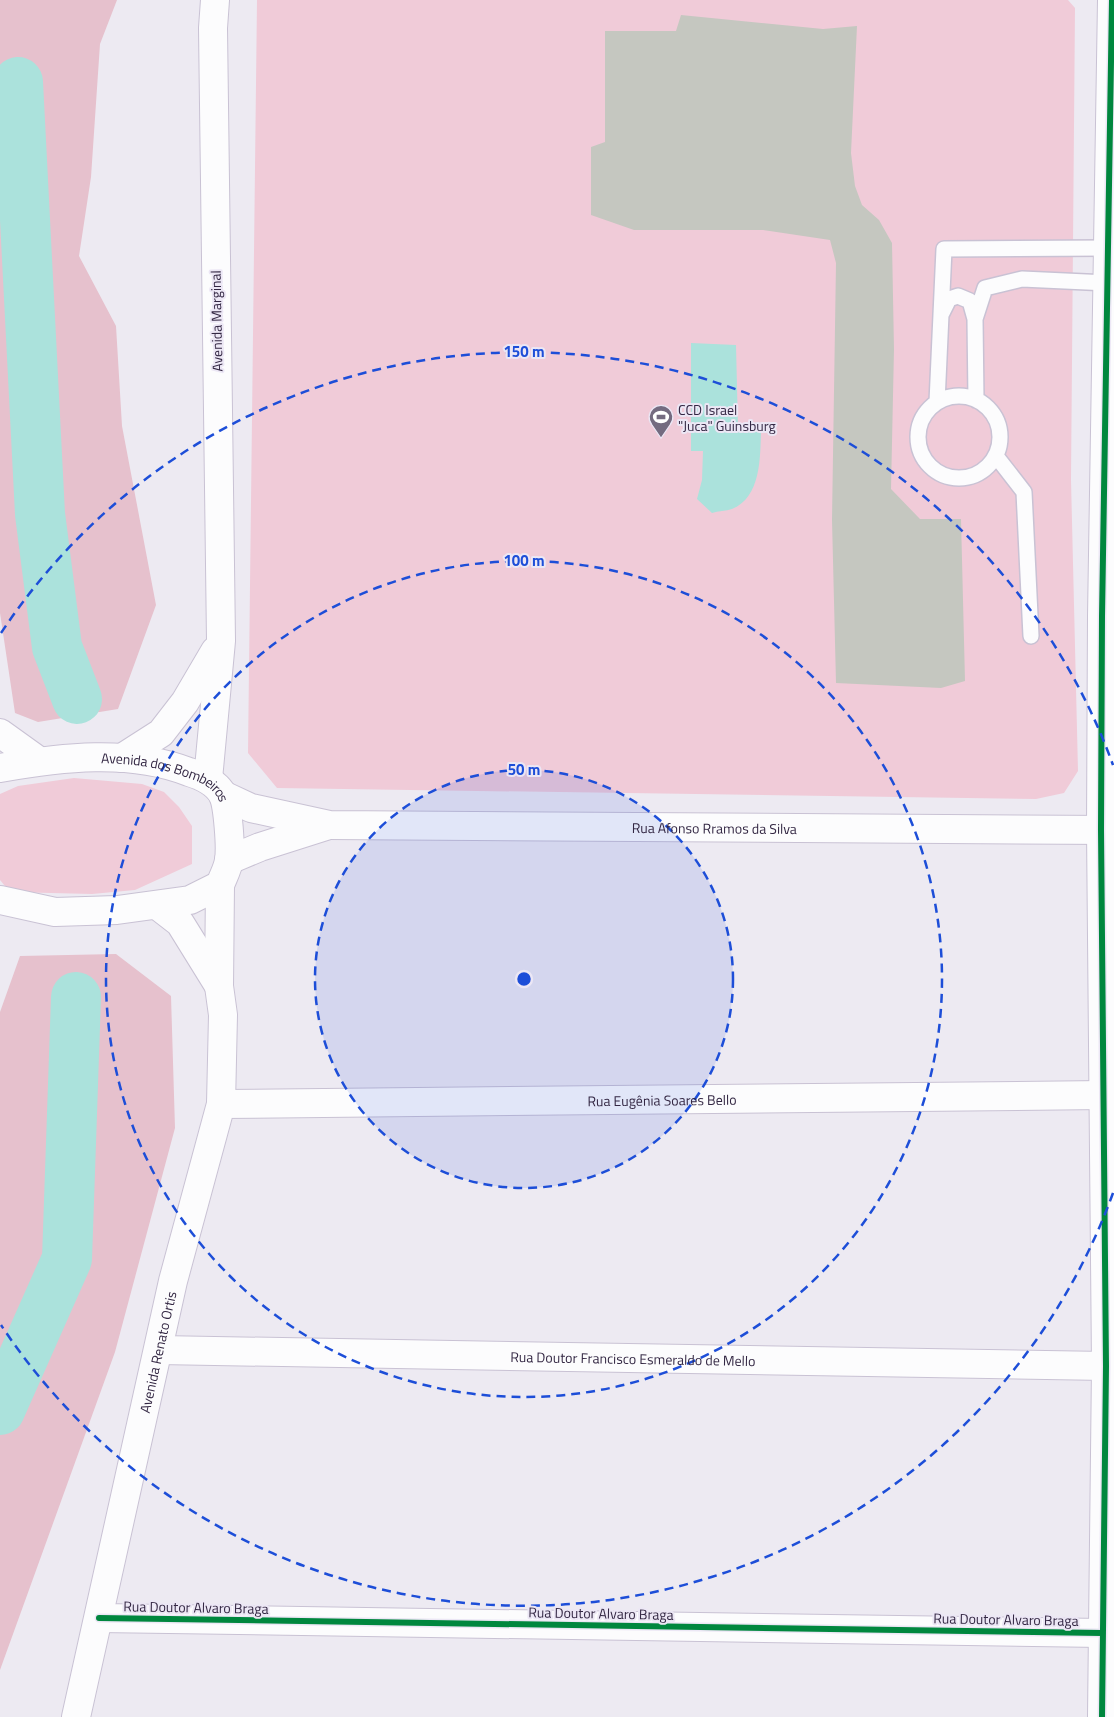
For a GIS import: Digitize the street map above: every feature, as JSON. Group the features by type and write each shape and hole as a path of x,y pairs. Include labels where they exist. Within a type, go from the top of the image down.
{"street":[{"name":"Avenida Marginal","path":"215,0 212,28 221,641 216,787"},
{"path":"1102,1717 1106,1366 1104,1094 1108,830 1108,248 1112,0"},
{"name":"Avenida Marginal","path":"122,758 161,733 203,676 221,641"},
{"path":"0,733 39,761"},
{"name":"Avenida dos Bombeiros","path":"0,768 39,761 122,758 167,763 216,787 229,829 224,873"},
{"name":"Rua Afonso Rramos da Silva","path":"216,787 251,808 329,825 1108,830"},
{"name":"Rua Afonso Rramos da Silva","path":"224,873 260,847 329,825"},
{"path":"0,900 55,912 118,910 158,906 190,900 224,873"},
{"name":"Avenida Renato Ortis","path":"76,1717 173,1281 221,1104 223,1015 219,986 224,873"},
{"name":"Avenida Renato Ortis","path":"158,906 180,923 219,986"},
{"name":"Rua Eugênia Soares Bello","path":"221,1104 1104,1094"},
{"name":"Rua Doutor Francisco Esmeraldo de Mello","path":"159,1350 1106,1366"},
{"name":"Rua Doutor Alvaro Braga","path":"99,1618 1102,1633"}],"lane":[{"path":"936,402 944,249 1108,248"},
{"path":"975,319 985,288 1022,279 1108,282"},
{"path":"941,315 949,299 958,296 970,301 975,319 976,400"},
{"path":"962,396 976,400 987,406 1000,430 1000,443 996,456 988,467 977,475 964,479 949,478 936,472 926,463 919,451 917,437 923,417 936,402 949,397 962,396"},
{"path":"996,456 1024,492 1032,636"}],"shaded area":[{"path":"0,0 117,0 100,44 91,177 79,256 116,326 122,426 156,605 118,709 38,722 15,713 0,613"},
{"name":"CCD Israel \"Juca\" Guinsburg","path":"257,0 1068,0 1075,8 1071,480 1078,771 1064,793 1036,799 277,788 248,753"},
{"path":"691,343 736,345 738,430 761,432 757,476 749,496 732,509 712,513 697,499 702,480 703,451 691,451"},
{"path":"74,778 142,784 164,792 179,807 192,826 192,864 135,890 92,894 10,892 0,880 0,794 18,786"},
{"path":"116,954 171,996 175,1128 115,1352 0,1670 0,1012 20,956"}],"building":[{"path":"681,15 823,29 857,26 851,153 855,186 862,205 879,220 892,243 894,349 891,489 920,519 961,519 965,681 941,688 836,683 832,520 836,263 830,240 763,230 634,230 591,215 591,147 605,142 605,31 676,31"}],"waterway":[{"path":"18,82 40,514 57,647 77,699"},
{"path":"0,1410 67,1259 76,997"}],"cycle path":[{"path":"1102,1717 1106,1366 1101,830 1102,616 1112,0"},
{"path":"99,1618 1102,1633"}],"place":[{"name":"CCD Israel \"Juca\" Guinsburg","path":"661,438"}]}
